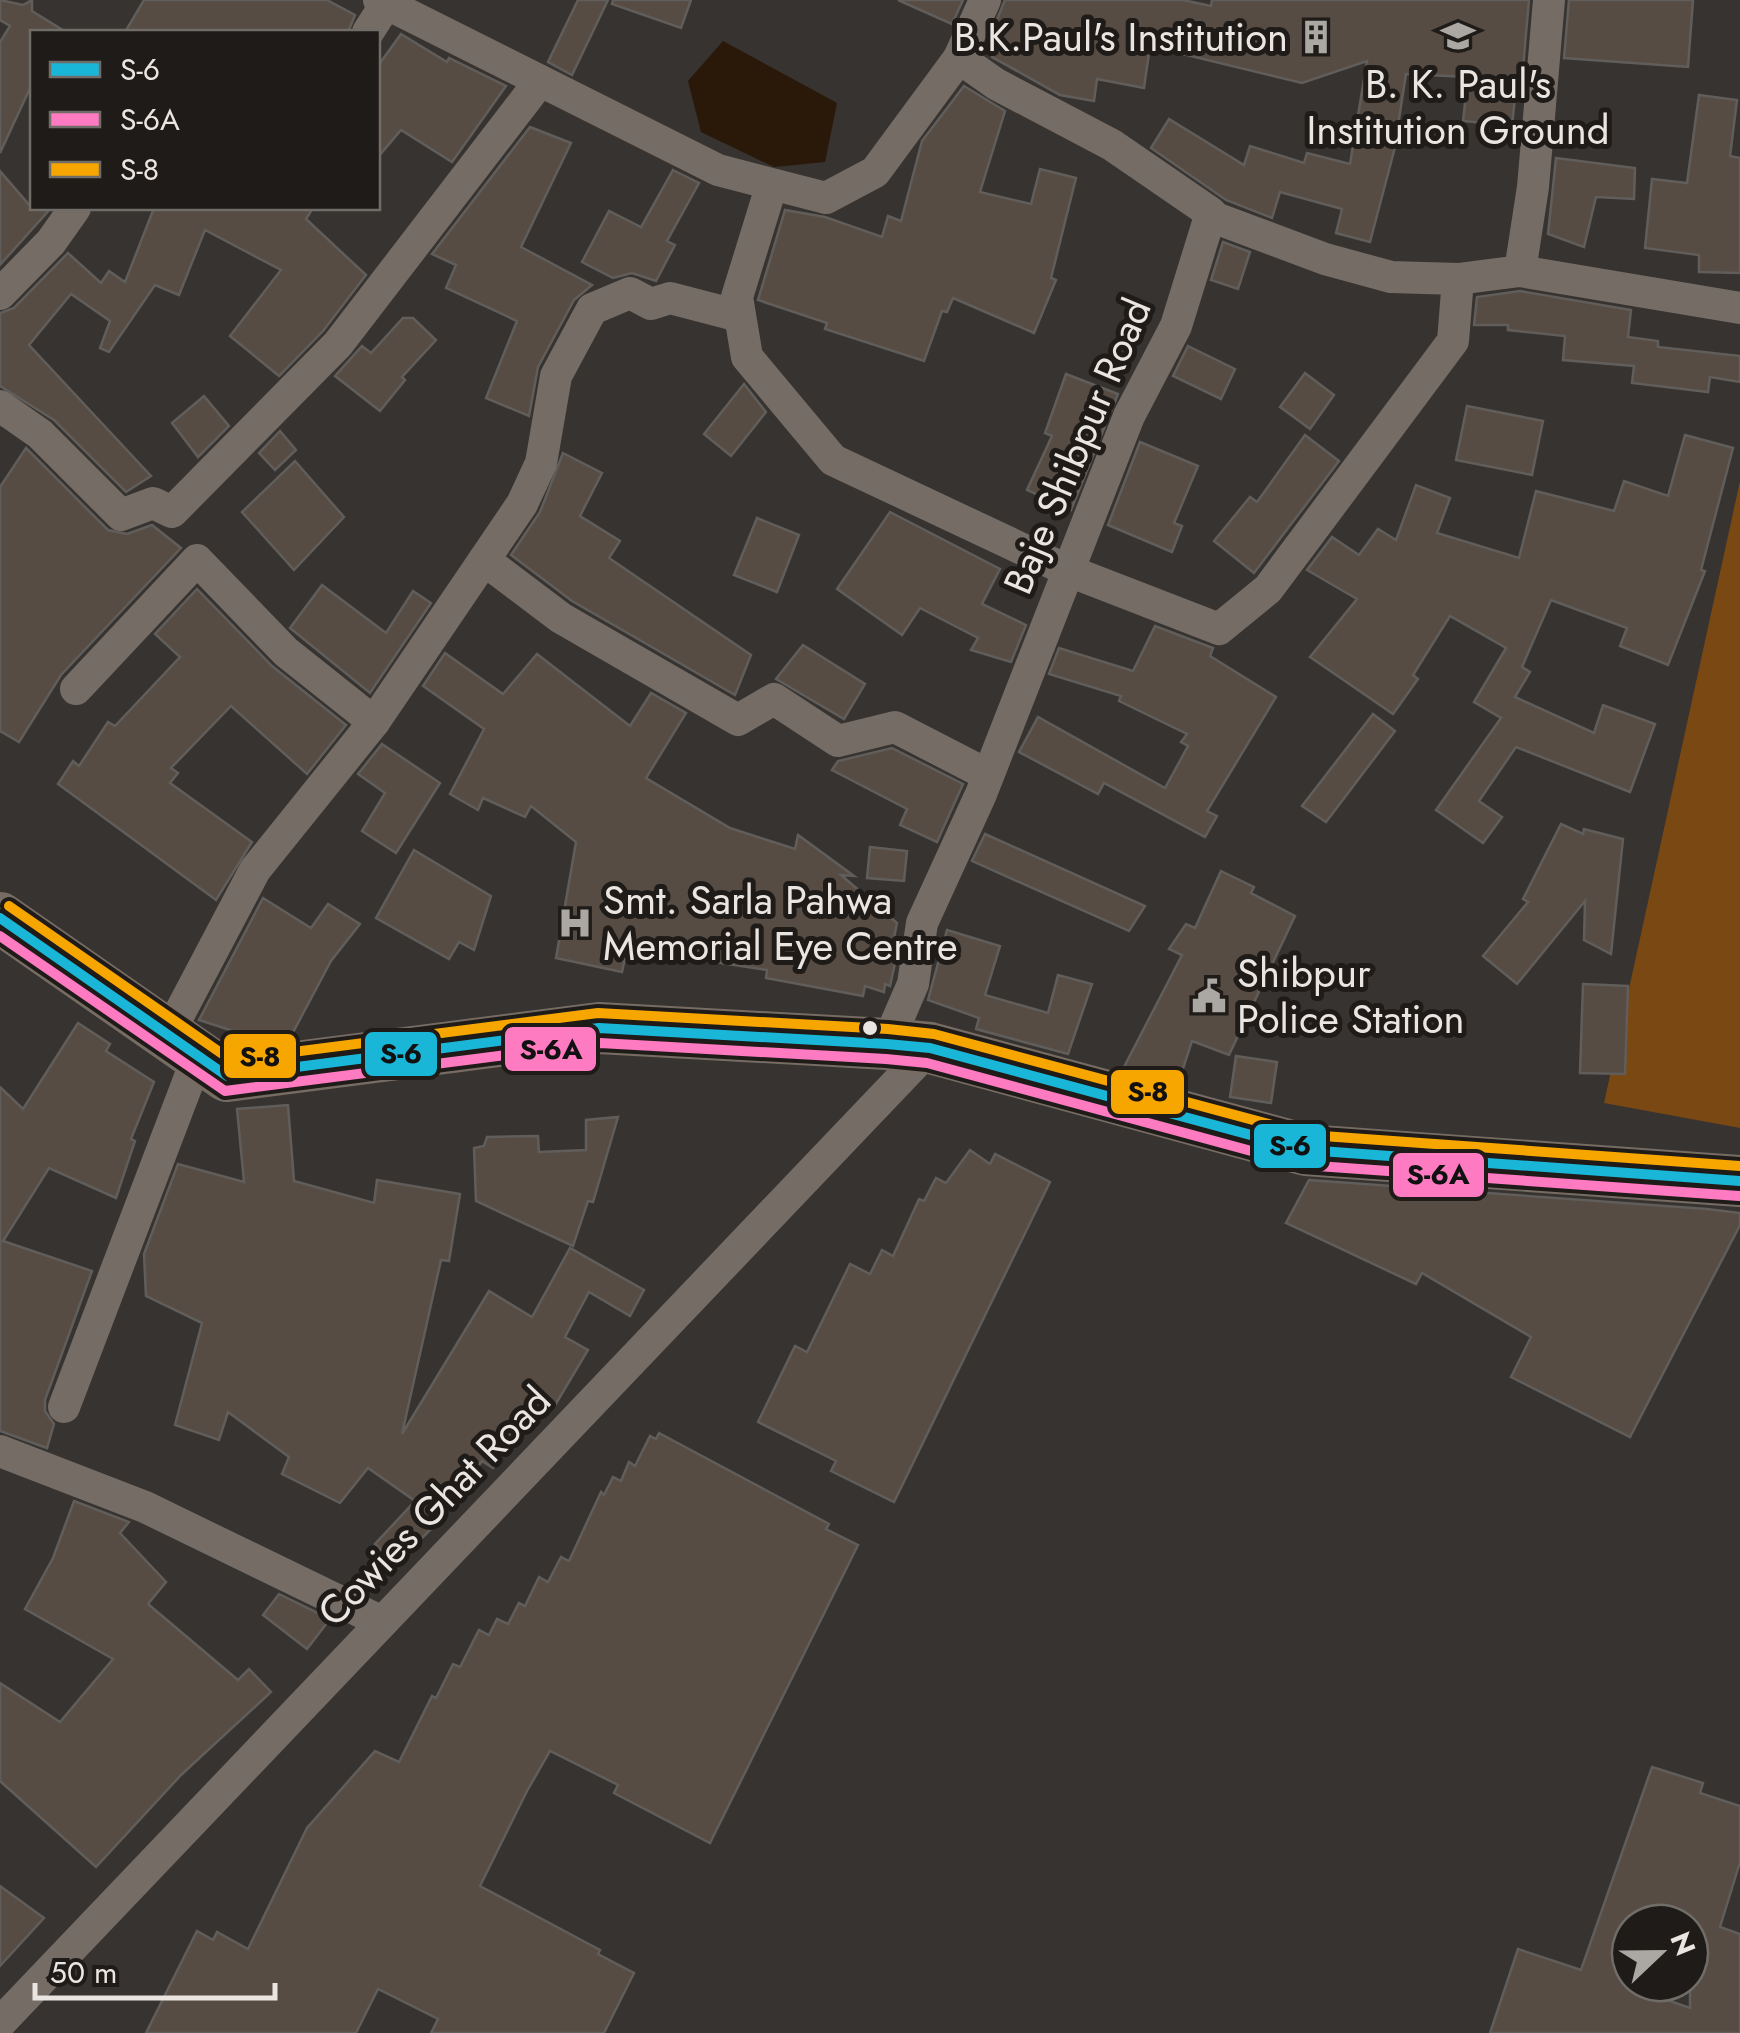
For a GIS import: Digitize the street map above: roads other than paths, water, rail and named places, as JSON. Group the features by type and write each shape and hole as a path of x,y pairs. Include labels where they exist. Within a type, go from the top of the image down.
{"main road":[{"path":"0,918 227,1076 599,1028 909,1046 1306,1150 1740,1181"}],"street":[{"path":"369,30 383,2 718,170 826,198 875,172 959,58 984,0"},
{"path":"1520,272 1549,0"},
{"path":"959,58 996,84 1112,145 1210,216 1325,259 1391,277 1458,279 1520,272 1740,308"},
{"path":"172,512 338,344 540,81"},
{"path":"772,186 737,297 747,358 834,460 1069,571 1220,629 1268,588 1453,341 1458,279"},
{"path":"0,294 51,242 75,210"},
{"name":"Baje Shibpur Road","path":"909,1046 912,984 922,923 988,775 1129,416 1176,326 1210,216"},
{"path":"64,1407 183,1045 256,870 374,722 522,504 541,464 556,376 592,309 630,293 651,304 670,298 739,316"},
{"path":"0,406 40,434 121,514 153,503 172,512 197,560 286,652 374,722"},
{"path":"76,689 197,560"},
{"path":"484,560 561,618 738,720 774,700 838,741 895,727 988,775"},
{"name":"Cowies Ghat Road","path":"0,2024 382,1622 909,1046"},
{"path":"0,1452 144,1507 382,1622"}],"place":[{"name":"B. K. Paul's Institution Ground","path":"1458,36"},
{"name":"B.K.Paul's Institution","path":"1316,37"},
{"name":"Smt. Sarla Pahwa Memorial Eye Centre","path":"575,923"},
{"name":"Shibpur Police Station","path":"1209,996"}]}
